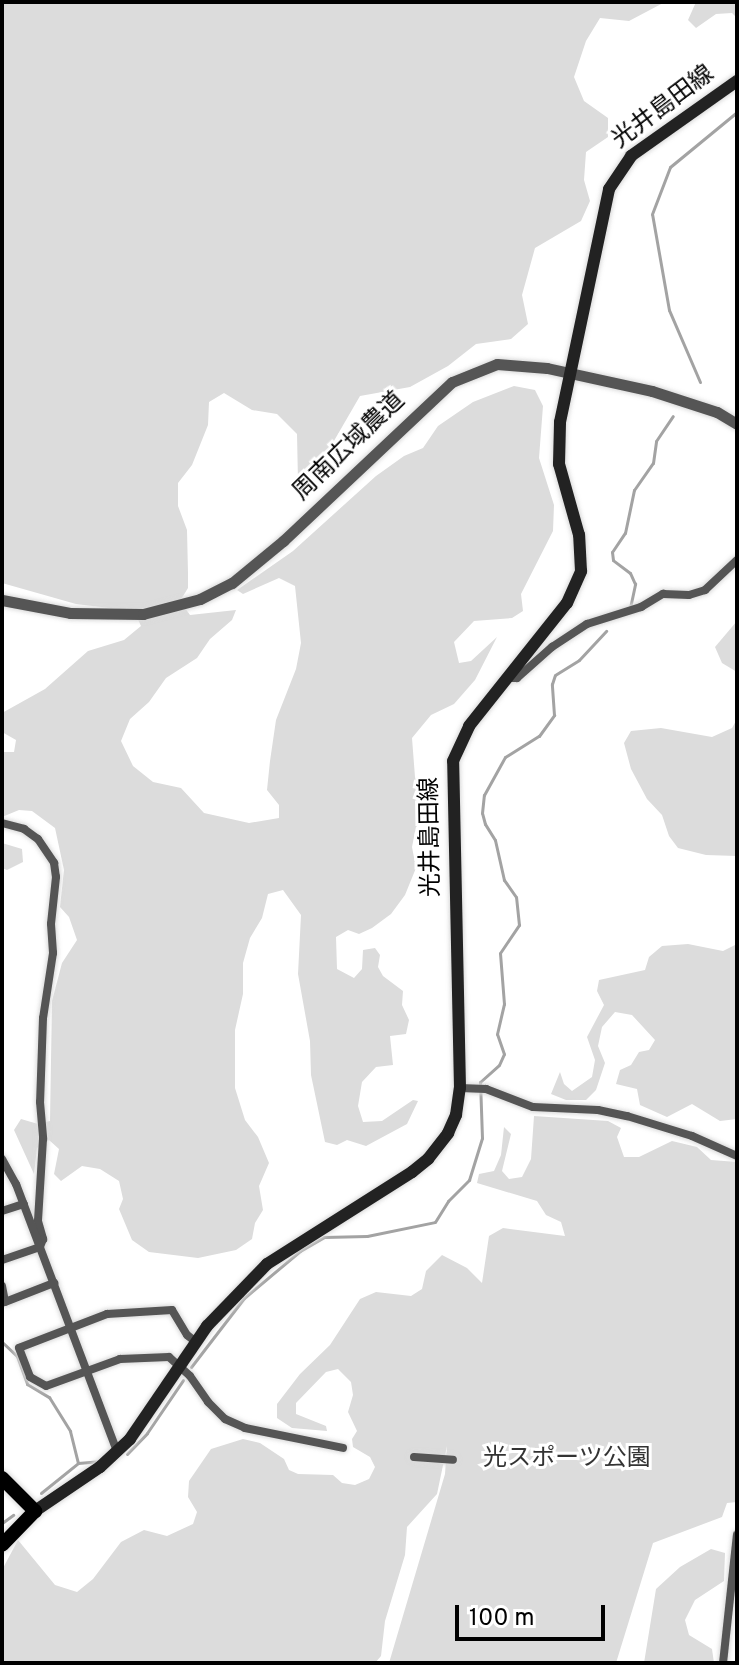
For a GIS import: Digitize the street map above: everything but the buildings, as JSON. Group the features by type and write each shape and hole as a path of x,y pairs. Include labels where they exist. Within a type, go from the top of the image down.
{"main road":[{"name":"光井島田線","path":"35,1511 117,1451 140,1428 196,1342 237,1291 267,1264 428,1159 448,1133 456,1115 460,1088 451,776 458,743 567,603 581,571 579,535 559,464 560,422 609,189 619,170 649,142 737,81"},
{"path":"2,1478 35,1511 2,1545"}],"street":[{"name":"周南広域農道","path":"2,600 70,613 105,616 143,614 200,599 254,568 452,382 497,364 522,365 570,374 684,400 737,424"},
{"path":"508,678 517,678 552,647 587,624 641,607 663,594 689,595 705,590 737,560"},
{"path":"2,823 24,829 38,839 54,863 56,877 51,924 53,953 43,1018 38,1221 43,1239 40,1247"},
{"path":"460,1088 486,1089 533,1107 598,1110 627,1116 692,1136 737,1156"},
{"path":"2,1161 24,1204 117,1451"},
{"path":"2,1211 24,1204"},
{"path":"2,1260 40,1247"},
{"path":"2,1286 5,1302 54,1283"},
{"path":"196,1342 187,1335 172,1310 107,1314 19,1348 30,1377 46,1386 120,1359 169,1357 190,1376 225,1419 245,1428 343,1448"},
{"path":"414,1457 453,1460"},
{"path":"723,1663 737,1535"}],"green space":[{"path":"2,2 665,2 629,21 600,18 586,41 574,77 584,101 608,118 608,137 586,152 584,180 590,201 581,221 535,248 522,295 528,324 511,339 476,344 448,366 410,387 360,396 331,446 323,475 306,486 298,482 297,434 277,414 252,410 224,393 209,402 208,425 192,465 178,483 178,506 187,530 188,573 188,588 180,601 190,615 236,610 232,620 210,639 197,658 166,678 149,702 130,719 121,741 133,766 153,782 181,788 204,813 249,823 279,818 279,805 267,790 270,761 276,720 296,669 301,643 295,586 279,578 243,594 237,590 293,551 376,476 404,456 423,448 438,426 473,402 514,386 535,390 543,406 539,458 554,505 553,531 521,594 523,611 512,618 474,621 454,642 459,663 471,661 497,637 475,680 454,704 431,715 412,738 415,777 430,801 428,815 416,827 412,847 416,868 405,895 391,914 372,928 359,934 348,930 336,937 337,969 354,978 362,969 363,950 375,948 380,955 378,967 383,976 403,991 402,1005 409,1020 406,1034 390,1036 393,1065 376,1067 362,1082 358,1106 363,1122 382,1121 413,1100 418,1101 407,1124 366,1146 347,1140 337,1145 325,1142 311,1075 310,1041 298,974 301,915 283,890 268,894 262,918 250,938 243,963 243,994 235,1030 235,1088 245,1120 258,1137 269,1163 259,1186 263,1210 255,1223 252,1239 236,1250 198,1258 149,1252 132,1240 119,1209 123,1199 119,1181 100,1169 82,1166 61,1181 54,1174 59,1149 49,1140 37,1148 34,1174 14,1130 21,1119 38,1124 50,1121 52,1001 62,963 77,940 69,917 60,907 64,870 55,828 32,811 19,810 2,817 2,752 14,752 16,740 2,732 2,713 45,689 88,651 124,640 141,626 134,611 76,604 2,583"},
{"path":"696,2 737,2 737,18 732,13 716,14 696,28 688,20"},
{"path":"737,621 737,672 722,663 715,647"},
{"path":"737,719 737,856 706,855 678,848 669,836 662,815 647,799 631,769 624,743 631,731 661,728 712,737 732,728"},
{"path":"2,843 22,849 23,862 7,870 2,868"},
{"path":"688,944 723,951 737,944 737,1119 720,1121 692,1104 667,1117 640,1105 637,1089 616,1084 620,1070 631,1065 639,1052 649,1050 655,1040 632,1015 615,1012 602,1027 598,1046 605,1063 596,1090 586,1100 566,1100 551,1094 560,1072 564,1084 572,1091 592,1077 595,1060 587,1037 604,1005 597,991 599,980 645,970 649,957 662,946"},
{"name":"光スポーツ公園","path":"534,1116 608,1121 621,1128 617,1137 624,1157 639,1157 672,1141 697,1147 711,1160 737,1162 737,1502 727,1503 722,1517 653,1543 616,1663 389,1663 445,1474 447,1446 437,1494 407,1527 405,1555 385,1621 381,1656 375,1663 2,1663 2,1570 18,1540 55,1585 77,1592 93,1579 121,1542 144,1530 167,1536 193,1524 197,1512 188,1497 189,1481 211,1449 243,1439 260,1443 284,1459 289,1470 298,1474 333,1475 342,1483 355,1485 369,1479 375,1467 370,1457 353,1447 352,1439 357,1431 348,1412 353,1395 351,1382 338,1369 326,1372 296,1403 296,1414 326,1426 327,1431 292,1428 277,1418 277,1404 300,1374 330,1345 360,1299 376,1292 411,1296 422,1289 426,1271 442,1255 467,1268 482,1283 489,1236 503,1228 565,1236 561,1222 546,1215 537,1201 477,1183 479,1174 494,1171 501,1155 504,1127 511,1134 502,1171 509,1179 522,1177 531,1159"},
{"path":"711,1549 725,1553 724,1581 695,1600 685,1620 689,1635 712,1649 714,1663 644,1663 656,1589 680,1567"}],"waterway":[{"path":"700,382 669,310 652,214 670,167 737,112"},
{"path":"630,608 635,584 630,573 613,560 612,552 625,533 634,490 653,463 656,441 673,416"},
{"path":"191,1367 244,1298 300,1251 324,1237 367,1236 435,1222 448,1201 469,1180 482,1138 480,1082 499,1065 504,1054 497,1034 504,1004 500,953 519,925 516,897 504,880 495,840 482,813 484,795 505,757 539,736 554,715 552,684 555,675 579,660 606,631"},
{"path":"2,1342 17,1356 27,1384 49,1397 70,1431 78,1463"},
{"path":"127,1454 147,1433 183,1380"},
{"path":"41,1493 78,1463 99,1461"},
{"path":"2,1523 13,1515"}]}
